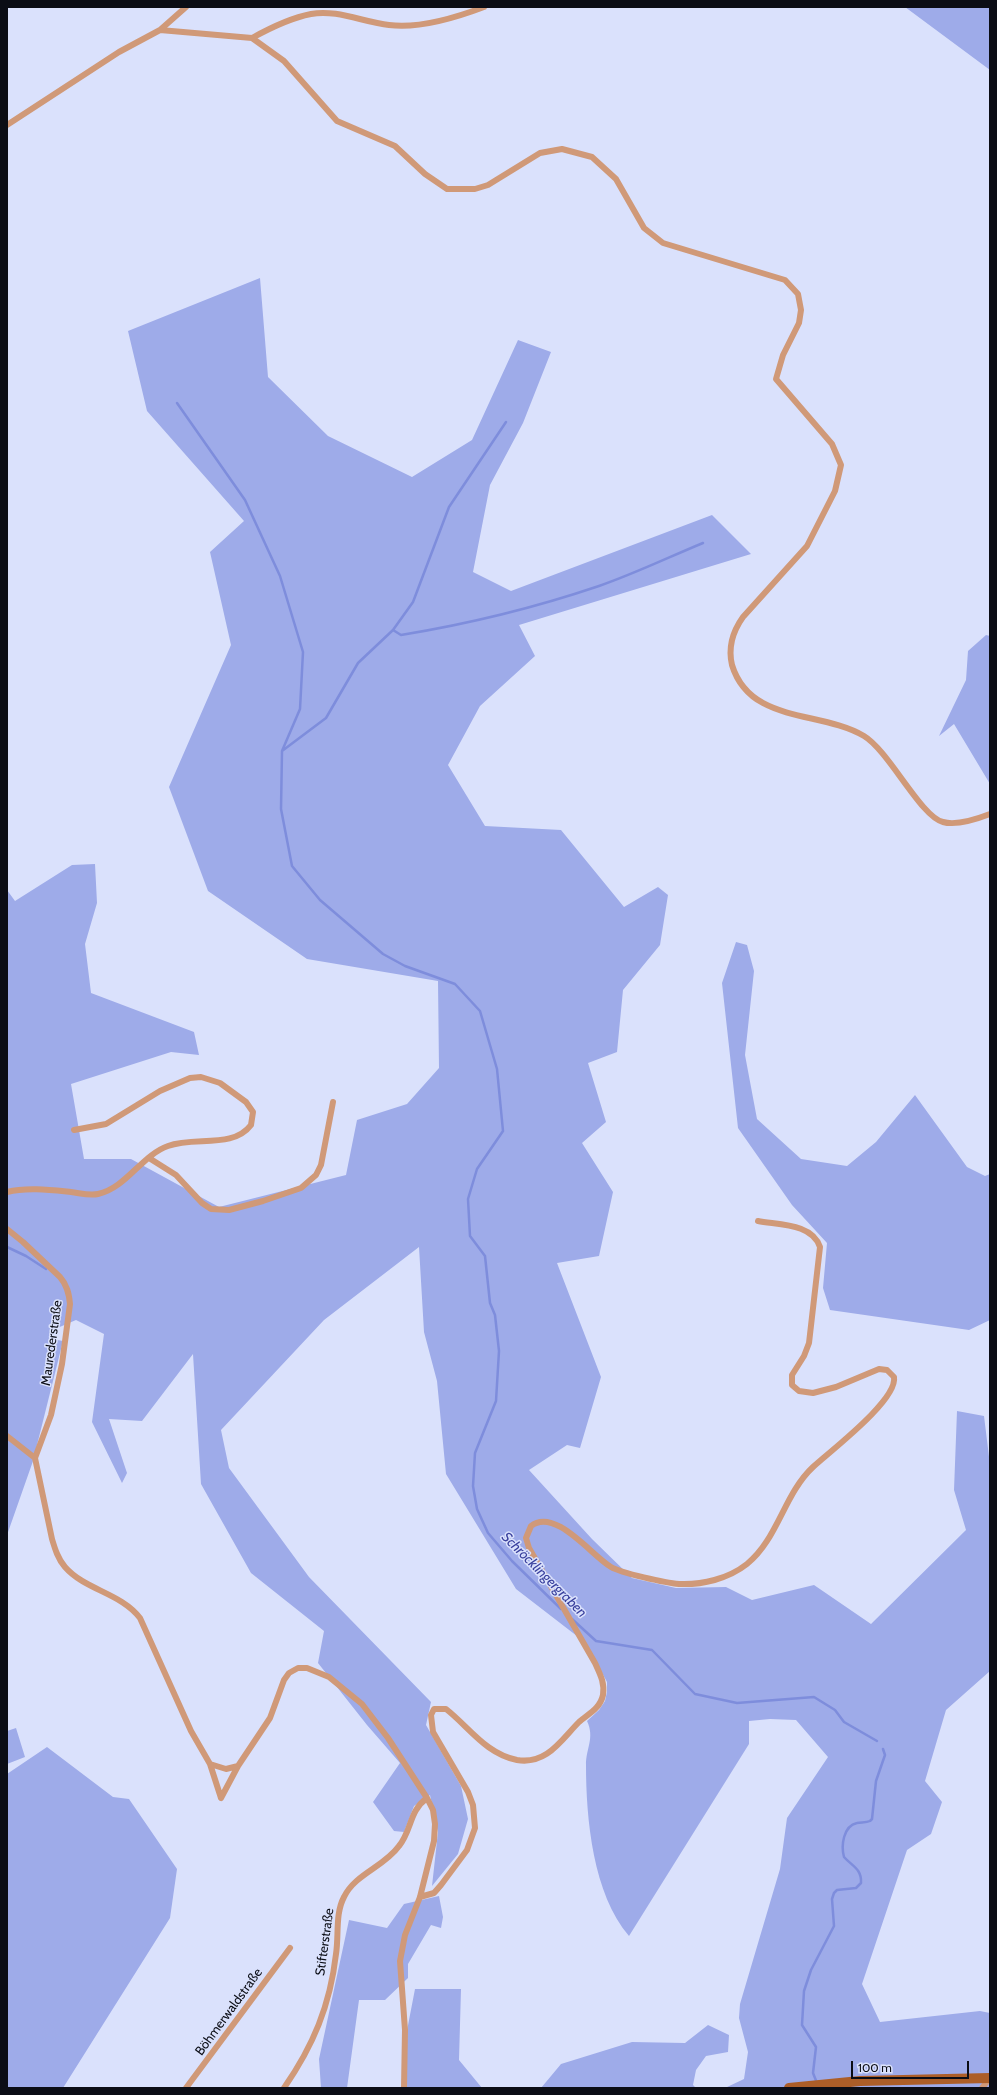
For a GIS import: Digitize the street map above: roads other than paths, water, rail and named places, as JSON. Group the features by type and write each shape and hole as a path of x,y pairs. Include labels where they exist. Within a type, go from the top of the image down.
{"main road":[{"path":"791,2088 835,2083 990,2078"}],"street":[{"path":"7,125 120,52 160,30 186,7"},
{"path":"252,38 276,25 311,14 329,13 389,26 416,25 446,19 484,7"},
{"path":"160,30 252,38 284,61 337,121 395,146 425,174 447,189 475,189 488,185 540,153 562,149 592,158 616,180 644,228 663,243 785,280 798,294 801,310 799,324 783,355 776,379 832,444 841,465 836,491 808,546 743,617 736,629 731,653 736,676 739,683 751,696 765,706 847,728 865,737 880,750 928,812 938,820 956,822 990,814"},
{"path":"7,1192 44,1190 96,1194 113,1188 160,1149 177,1143 237,1137 251,1125 254,1117 252,1108 246,1102 220,1083 201,1076 175,1084 151,1096 106,1124 74,1130"},
{"path":"149,1158 176,1175 202,1203 211,1209 229,1210 263,1201 301,1188 316,1175 321,1165 333,1102"},
{"path":"420,1897 434,1893 441,1885 467,1850 475,1828 473,1806 468,1792 433,1732 430,1715 434,1709 446,1709 472,1734 494,1751 518,1760 528,1760 548,1754 581,1721 595,1710 601,1701 603,1682 596,1663 529,1548 526,1538 531,1526 538,1522 557,1525 576,1538 606,1564 617,1570 666,1582 688,1584 723,1577 747,1565 764,1544 797,1485 806,1473 856,1431 894,1384 892,1374 883,1369 819,1392 803,1392 794,1388 791,1382 792,1375 804,1356 810,1338 820,1247 816,1239 803,1229 758,1220"},
{"name":"Maurederstraße","path":"7,1229 24,1242 60,1277 64,1282 69,1295 70,1304 65,1341 53,1409 35,1458"},
{"path":"7,1436 35,1458 52,1539 61,1560 72,1573 120,1600 135,1612 145,1628 191,1731 210,1764 221,1798 238,1766 270,1718 284,1680 289,1673 298,1668 307,1668 329,1677 362,1704 384,1733 427,1798 433,1810 435,1824 434,1841 420,1897 405,1935 400,1961 405,2030 404,2088"},
{"path":"210,1764 226,1769 238,1766"},
{"name":"Stifterstraße","path":"284,2088 305,2056 321,2018 334,1969 339,1910 344,1897 352,1885 393,1854 401,1844 418,1804 427,1798"},
{"name":"Böhmerwaldstraße","path":"186,2088 290,1948"},
{"path":"982,2088 990,2078"}],"waterway":[{"name":"Schröcklingergraben","path":"177,403 245,500 280,576 303,652 300,709 282,751 281,809 292,866 320,900 383,954 405,966 455,984 480,1011 497,1069 503,1131 477,1169 468,1199 470,1236 485,1256 490,1303 495,1315 499,1351 496,1401 475,1453 473,1486 477,1509 488,1533 512,1561 561,1609"},
{"path":"282,751 326,718 358,663 393,630 413,602 449,507 506,422"},
{"path":"393,630 401,635 501,615 575,594 612,581 703,543"},
{"path":"7,1247 26,1256 46,1269"},
{"name":"Schröcklingergraben","path":"572,1619 596,1641 652,1650 695,1694 737,1703 814,1697 835,1710 844,1722 877,1741"},
{"name":"Schröcklingergraben","path":"817,2083 813,2073 816,2047 802,2025 804,1991 811,1970 834,1926 832,1899 834,1893 837,1890 856,1888 861,1883 860,1874 844,1857 843,1842 846,1832 852,1825 868,1822 872,1819 876,1781 885,1755 883,1749"}]}
